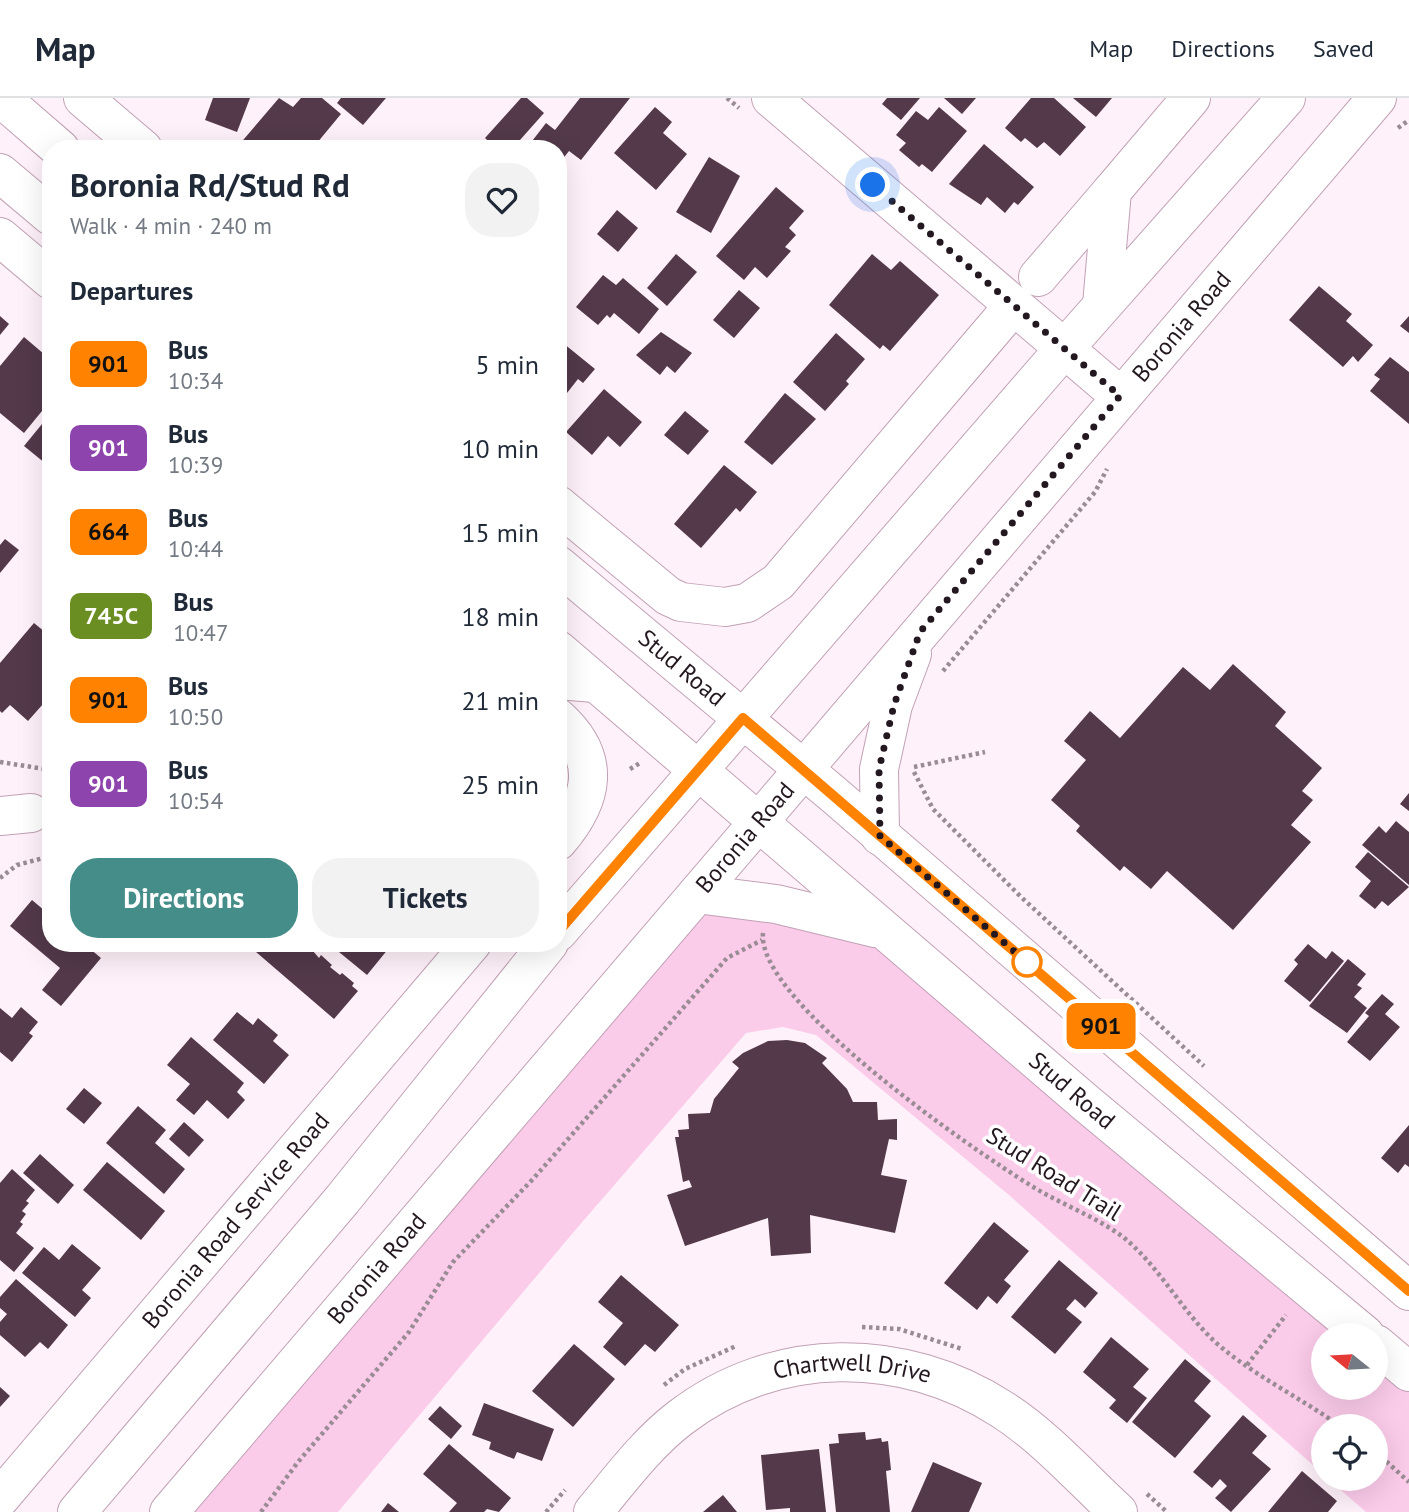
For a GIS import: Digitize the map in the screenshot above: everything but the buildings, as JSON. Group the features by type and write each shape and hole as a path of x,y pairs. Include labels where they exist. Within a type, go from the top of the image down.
{"main road":[{"path":"1,98 50,140"},
{"path":"83,98 132,140"},
{"path":"771,98 1026,291 1064,349 1120,396"},
{"path":"1026,291 1191,98"},
{"path":"567,922 1102,305 1286,98"},
{"name":"Boronia Road","path":"169,1512 1377,98"},
{"path":"0,173 42,208"},
{"path":"1102,305 1112,191"},
{"path":"0,237 42,272"},
{"name":"Stud Road","path":"567,512 668,596 691,605 747,603 778,582 1026,291"},
{"name":"Stud Road","path":"567,572 803,769 1409,1291"},
{"path":"880,836 879,769 894,705 920,632"},
{"name":"Stud Road","path":"567,665 577,682 697,770 880,929 1351,1323"},
{"path":"567,727 576,736 588,769 588,784 582,804 567,829"},
{"path":"697,894 776,904 880,929"},
{"name":"Boronia Road Service Road","path":"0,1498 464,952"},
{"path":"77,1512 342,1200 542,952"},
{"path":"1388,1354 1409,1372"},
{"name":"Chartwell Drive","path":"593,1512 654,1441 702,1403 735,1385 769,1373 807,1363 842,1360 882,1363 919,1370 971,1392 1004,1410 1118,1512"}],"path":[{"path":"1389,134 1409,120"},
{"path":"941,673 1095,492 1110,463"},
{"path":"912,768 985,752"},
{"path":"912,757 912,768 933,810 1020,896 1209,1071"},
{"path":"0,762 42,769"},
{"path":"630,769 641,763"},
{"path":"0,878 17,865 42,858"},
{"name":"Stud Road Trail","path":"261,1512 298,1462 409,1332 457,1257 557,1153 727,958 762,940 795,998 834,1039 905,1099 1003,1168 1106,1226 1129,1242 1210,1337 1322,1414"},
{"path":"1247,1365 1286,1315"},
{"path":"1388,1463 1409,1482"}],"shaded area":[{"path":"697,894 880,929 1351,1323 1311,1323 1311,1400 1388,1400 1388,1354 1409,1372 1409,1512 1366,1512 1342,1491 1388,1491 1388,1414 1311,1414 1311,1463 1009,1195 816,1035 783,1027 746,1033 577,1228 338,1512 169,1512"}],"bus line":[{"name":"901","path":"567,921 743,718 1409,1291"}],"route":[{"path":"873,185 1120,396 920,632 894,705 879,769 880,836 1029,964 1027,962"}]}
